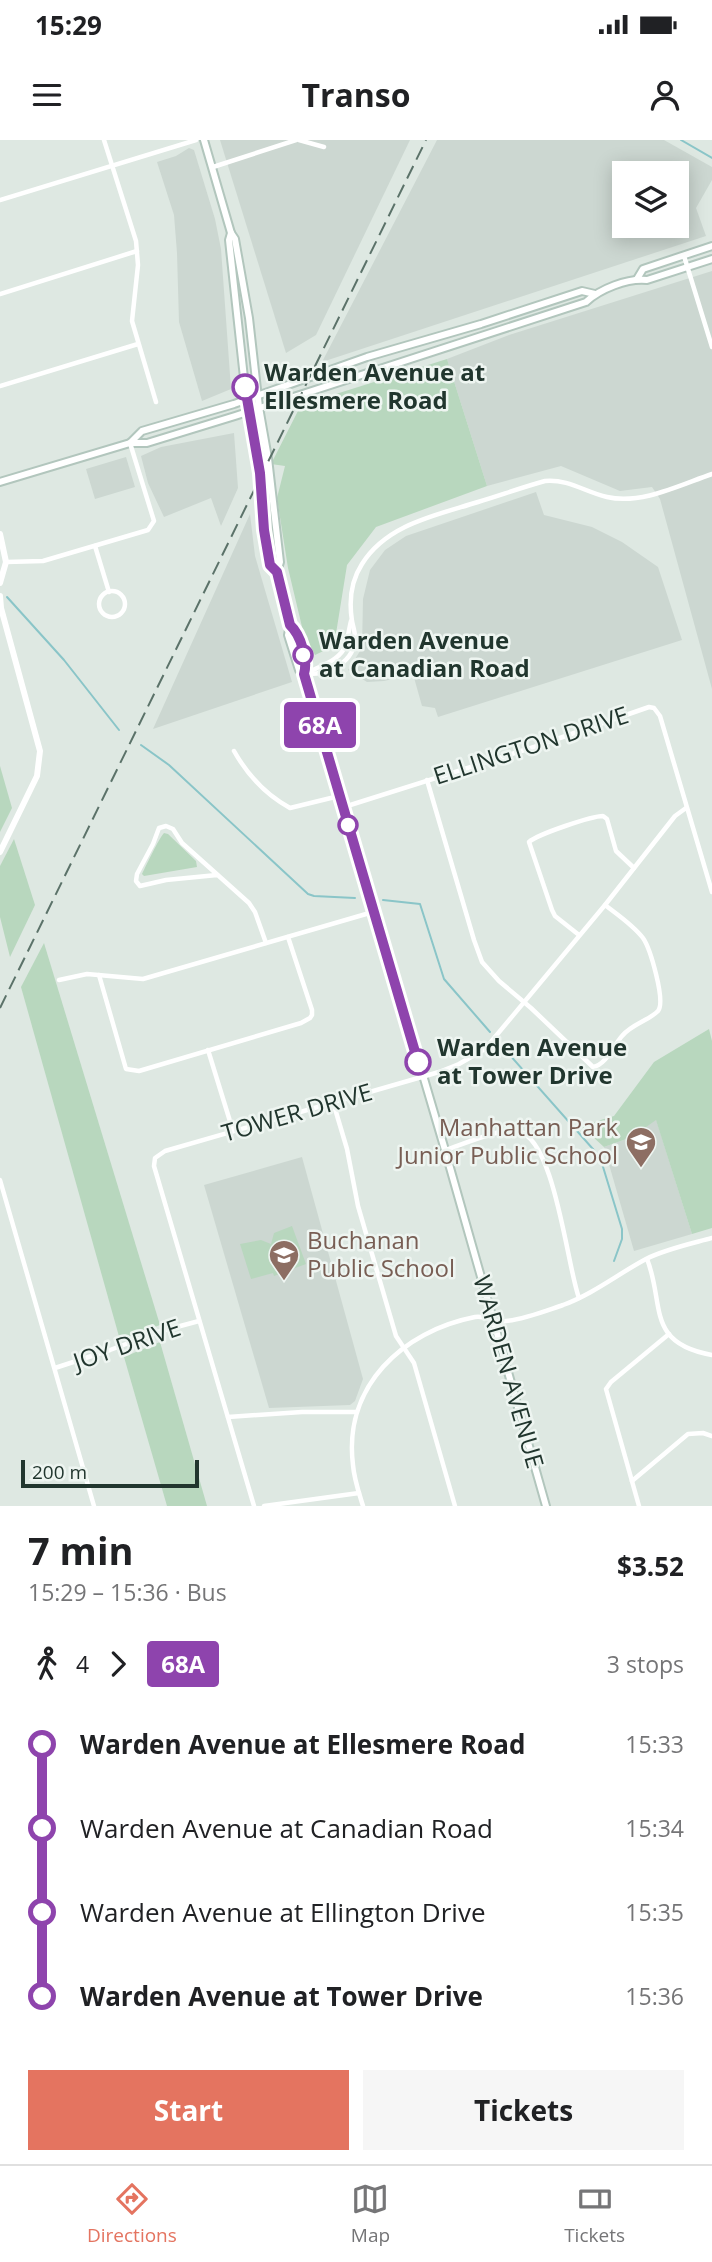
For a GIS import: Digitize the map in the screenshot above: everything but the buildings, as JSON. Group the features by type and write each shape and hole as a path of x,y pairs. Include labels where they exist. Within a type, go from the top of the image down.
{"main road":[{"name":"WARDEN AVENUE","path":"204,140 235,239 244,286 257,396 268,458 280,562 277,572 290,625 288,635 299,670 304,674 445,1150 546,1506"},
{"name":"WARDEN AVENUE","path":"231,233 229,240 247,399 260,473 264,530 270,565 277,572"},
{"path":"637,279 643,269 712,246"},
{"path":"0,482 130,443 147,443 586,302 595,294 637,279 647,280 712,259"},
{"path":"130,443 142,431 257,396 367,358 582,291 595,294"},
{"path":"481,324 485,334"},
{"path":"0,534 6,562 0,583"},
{"path":"0,596 40,751 37,776 0,852"}],"street":[{"path":"104,140 136,242 132,321 156,402"},
{"path":"0,200 196,140"},
{"path":"212,167 297,140 324,147"},
{"path":"0,294 137,251"},
{"path":"684,256 712,347"},
{"path":"0,386 138,344"},
{"path":"6,562 43,561 148,530 154,521 130,443"},
{"path":"304,674 332,670 348,659 354,646 355,635 351,590 361,565 379,543 415,522 545,481 565,481 598,495 624,499 642,497 712,474"},
{"path":"95,546 108,592"},
{"path":"108,592 118,592 124,598 124,611 117,617 108,617 100,608 100,600 108,592"},
{"path":"304,674 339,656 346,644 352,619"},
{"name":"ELLINGTON DRIVE","path":"343,807 649,707 654,708 660,716 712,892"},
{"path":"234,751 245,770 276,801 290,808 339,796"},
{"path":"427,780 478,954 499,981 593,1067 601,1064 631,1026 657,1012 662,1004 644,940 606,905"},
{"name":"TOWER DRIVE","path":"254,1506 154,1160 160,1153 459,1064 487,1047 606,905 676,816 686,808"},
{"path":"579,936 555,916 529,842 539,835 592,817 603,816 607,819 616,851 634,868"},
{"path":"217,875 166,880 145,886 140,886 136,881 136,874 157,832 163,826 173,829 182,843 249,903 256,912 266,943"},
{"path":"59,980 74,976 99,975 143,979 373,912"},
{"path":"99,975 125,1066 129,1071 139,1071 310,1018 312,1010 288,937"},
{"path":"208,1050 233,1131"},
{"path":"333,1102 347,1149 358,1206 396,1336 414,1363 455,1506"},
{"path":"445,1150 507,1130 522,1132 531,1140 546,1164 554,1189 565,1233 569,1264 579,1298"},
{"path":"0,1180 94,1506"},
{"path":"363,1506 352,1455 358,1412 372,1380 387,1361 422,1335 450,1324 480,1316 504,1322 579,1298 647,1259 712,1238"},
{"path":"647,1259 660,1316 669,1334 688,1348 712,1355"},
{"name":"JOY DRIVE","path":"55,1368 158,1332 199,1321"},
{"path":"639,1506 606,1389 669,1334"},
{"path":"228,1417 302,1412 358,1412"},
{"path":"632,1481 688,1434 703,1433 712,1436"},
{"path":"264,1506 359,1493"}],"shaded area":[{"path":"220,140 410,140 316,335 286,353"},
{"path":"437,140 664,140 712,167 712,180 696,208 706,236 322,362"},
{"path":"189,148 194,150 215,219 221,249 231,389 202,401 179,322 174,215 157,162 176,156"},
{"path":"712,271 712,689 660,499 652,487 620,491 561,466 487,486 447,359 509,335"},
{"path":"234,433 238,488 221,526 211,498 164,517 148,483 141,456 161,447"},
{"path":"126,457 135,487 95,499 86,469"},
{"path":"536,492 544,515 592,527 622,542 658,567 682,640 438,717 435,708 422,706 413,674 367,682 348,670 362,648 363,599 370,570 385,550 406,536"},
{"path":"250,514 255,556 292,682 153,729"},
{"name":"Manhattan Park Junior Public School","path":"656,1119 692,1234 634,1251 604,1147 632,1137"},
{"name":"Buchanan Public School","path":"302,1157 363,1379 355,1401 350,1405 269,1408 204,1185"}],"green space":[{"path":"447,359 487,486 376,527 347,565 334,646 315,655 303,631 288,568 277,498 285,466 271,464 301,405"},
{"path":"0,766 12,808 0,832"},
{"path":"164,833 196,861 197,867 144,876 142,874"},
{"path":"14,839 35,905 10,957 0,917 0,866"},
{"path":"44,943 160,1325 120,1340 21,987"},
{"path":"709,1029 712,1041 712,1228 692,1234 656,1120 632,1137 604,1147 581,1126 614,1116 654,1062"},
{"path":"292,1226 306,1264 274,1276 273,1273 251,1279 240,1244 261,1240 271,1244 274,1233"},
{"path":"160,1342 207,1506 167,1506 124,1357"}],"waterway":[{"path":"681,140 712,158"},
{"path":"7,597 64,660 119,730"},
{"path":"141,745 169,765 308,894 355,898"},
{"path":"383,900 420,904 444,979 490,1032"},
{"path":"501,1045 600,1157 622,1229 622,1239 614,1261"}],"railway":[{"path":"0,1008 426,140"}],"bus line":[{"name":"68A","path":"245,387 260,473 264,530 270,565 277,572 290,625 296,631 306,666 304,674 418,1062"}],"place":[{"name":"Warden Avenue at Ellesmere Road","path":"245,387"},
{"name":"Warden Avenue at Canadian Road","path":"303,655"},
{"name":"Warden Avenue at Tower Drive","path":"418,1062"},
{"name":"Manhattan Park Junior Public School","path":"641,1169"},
{"name":"Buchanan Public School","path":"284,1282"}]}
